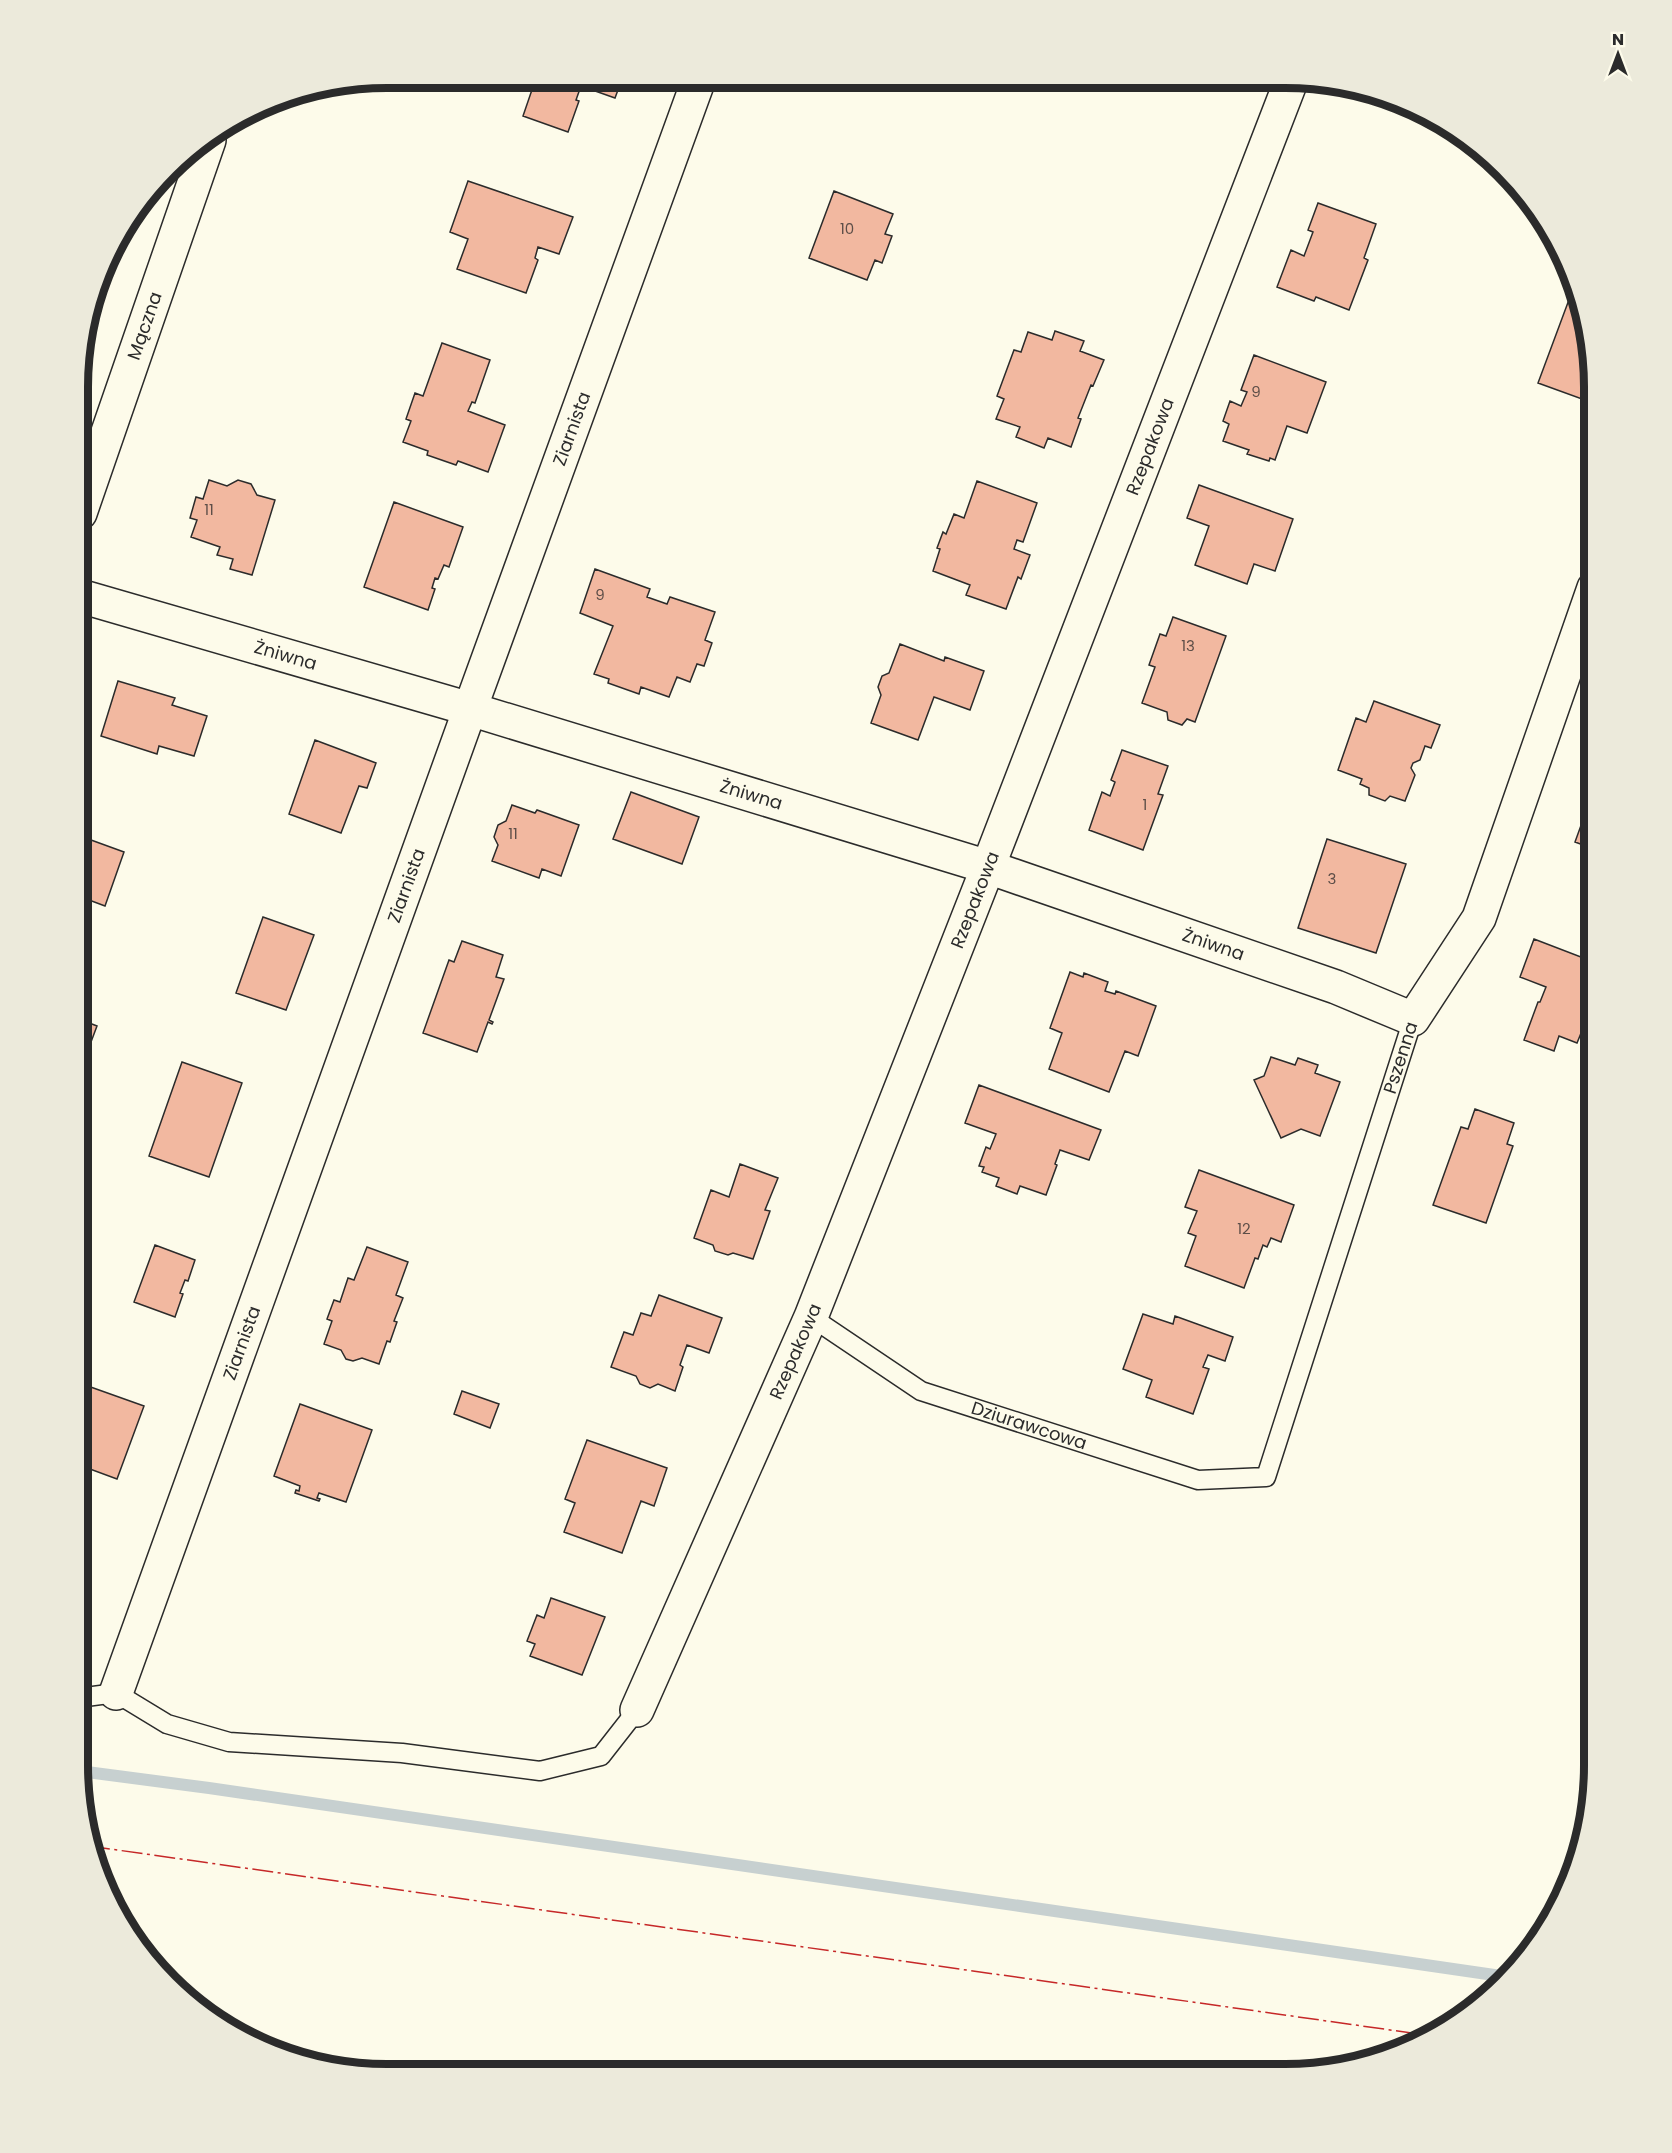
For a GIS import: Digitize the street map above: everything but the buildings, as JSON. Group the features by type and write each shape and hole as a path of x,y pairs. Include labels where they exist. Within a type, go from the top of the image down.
{"street":[{"name":"Ziarnista","path":"116,1693 696,88"},
{"name":"Rzepakowa","path":"637,1710 811,1317 988,867 1288,88"},
{"name":"Mączna","path":"88,490 206,150"},
{"name":"Żniwna","path":"88,598 470,709 988,867 1336,987 1413,1019"},
{"name":"Pszenna","path":"1413,1019 1479,918 1584,617"}],"lane":[{"name":"Pszenna","path":"1266,1477 1413,1019"},
{"name":"Dziurawcowa","path":"811,1317 921,1391 1198,1480 1266,1477"},
{"path":"88,1697 116,1693 167,1724 229,1742 402,1753 540,1771 601,1756 637,1710"}],"waterway":[{"path":"88,1772 1497,1975"}],"power":[{"path":"100,1848 1417,2034"}]}
